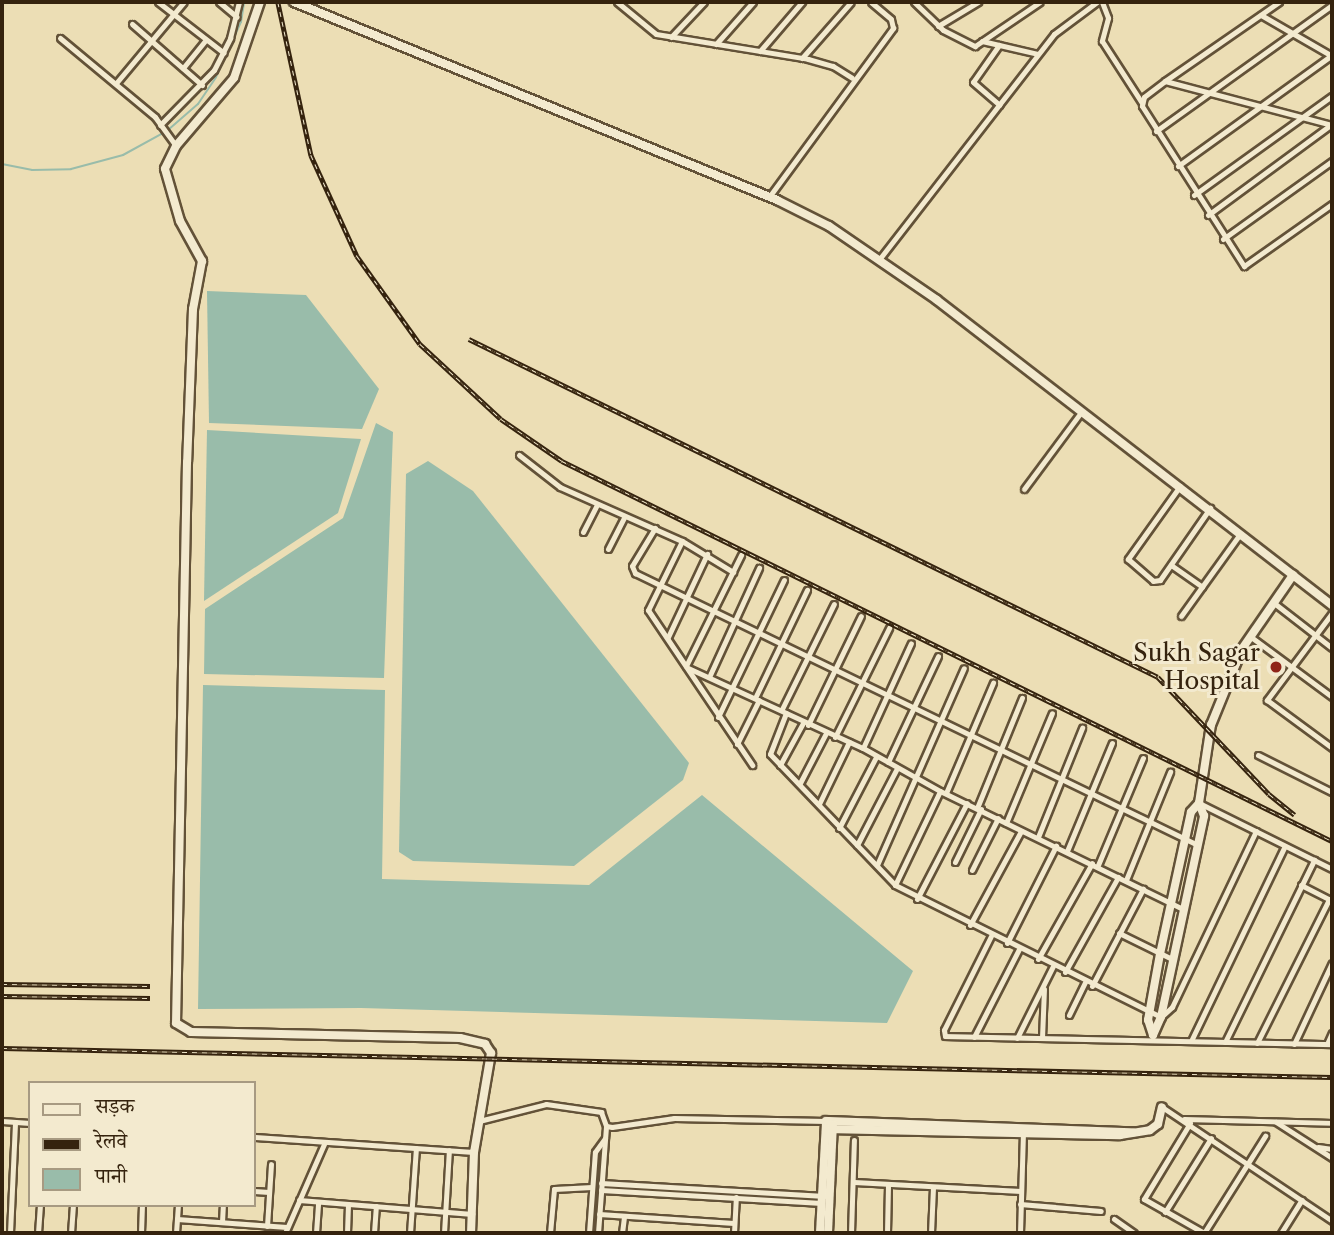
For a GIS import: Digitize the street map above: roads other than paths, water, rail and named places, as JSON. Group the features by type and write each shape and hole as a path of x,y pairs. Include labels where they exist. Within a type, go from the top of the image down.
{"street":[{"path":"158,2 224,53"},
{"path":"117,82 184,2"},
{"path":"219,2 237,17"},
{"path":"162,127 202,85 224,53 237,17 239,2"},
{"path":"260,2 234,78 166,160 165,178 180,221 202,261 193,309 187,462 176,1023 191,1032 480,1041 491,1054 474,1152 471,1233"},
{"path":"295,2 769,197 881,257 1210,508 1332,605"},
{"path":"617,2 653,32 802,58 833,66 852,78"},
{"path":"671,37 704,2"},
{"path":"715,44 753,2"},
{"path":"760,51 802,2"},
{"path":"802,58 851,2"},
{"path":"769,197 852,78 893,28 891,19 872,2"},
{"path":"915,2 938,26 968,44 982,41 1040,2"},
{"path":"938,26 978,2"},
{"path":"881,257 1060,27 1099,2 1108,18 1102,41 1142,103 1194,195 1238,262 1247,266 1332,204"},
{"path":"1142,103 1165,81 1279,2"},
{"path":"1156,131 1332,5"},
{"path":"1178,166 1332,56 1261,15"},
{"path":"132,24 202,85"},
{"path":"60,37 117,82 162,127 176,146"},
{"path":"183,68 206,40"},
{"path":"982,41 1038,54"},
{"path":"999,45 973,82 999,105"},
{"path":"1165,81 1332,124"},
{"path":"1194,195 1332,96"},
{"path":"1208,215 1332,124"},
{"path":"1223,239 1332,161"},
{"path":"1024,489 1082,411"},
{"path":"519,455 554,484 624,518 656,528 707,554 733,572"},
{"path":"1180,486 1128,559 1155,582 1171,565 1210,508"},
{"path":"583,531 597,505"},
{"path":"608,549 624,518"},
{"path":"656,528 632,569 737,619 969,738 1032,766 1058,781 1152,821 1198,845"},
{"path":"1181,616 1241,532"},
{"path":"682,541 648,610 752,765"},
{"path":"668,637 707,554"},
{"path":"687,667 741,555"},
{"path":"1171,565 1202,587"},
{"path":"710,675 759,568"},
{"path":"1199,803 1205,812 1161,1017 1153,1035 1148,1013 1191,812 1199,803 1211,725 1251,637 1293,575"},
{"path":"718,717 784,580"},
{"path":"737,744 807,590"},
{"path":"1273,603 1332,648"},
{"path":"834,604 784,711 769,750 780,765 895,885 991,936 1161,1017"},
{"path":"1332,613 1267,700 1332,748"},
{"path":"780,765 806,724 862,616"},
{"path":"835,737 889,628"},
{"path":"1251,637 1332,697"},
{"path":"863,748 884,696 911,643"},
{"path":"888,762 938,656"},
{"path":"687,667 710,675 806,724 863,748 943,792 1183,909"},
{"path":"877,865 919,779 939,723 964,668"},
{"path":"895,885 943,792 993,683"},
{"path":"955,862 1022,698"},
{"path":"1006,823 1052,713"},
{"path":"1038,837 1058,781 1082,728"},
{"path":"800,783 826,733"},
{"path":"819,804 849,742"},
{"path":"1068,851 1112,743"},
{"path":"1258,755 1332,792"},
{"path":"839,828 876,757"},
{"path":"1038,959 1124,810 1143,758"},
{"path":"857,845 897,768"},
{"path":"1126,880 1170,772"},
{"path":"917,899 967,803"},
{"path":"1199,803 1332,869"},
{"path":"972,870 998,818"},
{"path":"970,925 1021,831"},
{"path":"1161,1017 1172,1007 1256,831"},
{"path":"1007,943 1056,846"},
{"path":"1191,1041 1284,846"},
{"path":"1225,1042 1314,860"},
{"path":"1065,972 1118,877"},
{"path":"1257,1043 1331,900 1301,886"},
{"path":"1092,986 1143,889"},
{"path":"1119,933 1172,959"},
{"path":"991,936 944,1030 948,1037 1329,1044 1332,1033"},
{"path":"974,1037 1019,949"},
{"path":"1294,1044 1332,963"},
{"path":"1017,1038 1053,966"},
{"path":"1069,1015 1085,982"},
{"path":"1042,1038 1044,985"},
{"path":"479,1121 546,1104 601,1112 606,1126 598,1233"},
{"path":"606,1126 674,1118 1023,1134 1133,1132 1150,1130 1158,1124 1162,1107 1190,1123 1332,1221"},
{"path":"1184,1119 1332,1123"},
{"path":"2,1121 28,1123"},
{"path":"1275,1121 1332,1158"},
{"path":"10,1233 15,1122"},
{"path":"1190,1123 1144,1196 1165,1212 1204,1233 1265,1136"},
{"path":"830,1125 1133,1132"},
{"path":"828,1233 826,1200 830,1125"},
{"path":"1020,1233 1023,1134"},
{"path":"256,1137 474,1152"},
{"path":"589,1233 595,1152 605,1138"},
{"path":"1165,1212 1211,1138"},
{"path":"851,1233 854,1140"},
{"path":"177,1219 286,1230 325,1142"},
{"path":"1316,1147 1332,1149"},
{"path":"410,1233 416,1148"},
{"path":"444,1233 449,1150"},
{"path":"267,1226 271,1164"},
{"path":"601,1182 826,1200"},
{"path":"854,1182 1021,1191"},
{"path":"887,1233 888,1184"},
{"path":"550,1233 554,1189 592,1187"},
{"path":"931,1233 933,1188"},
{"path":"256,1191 269,1192"},
{"path":"601,1191 736,1199 826,1200"},
{"path":"734,1233 737,1191"},
{"path":"299,1200 472,1214"},
{"path":"820,1233 826,1200"},
{"path":"1280,1233 1302,1200"},
{"path":"316,1233 318,1202"},
{"path":"346,1233 348,1204"},
{"path":"1020,1204 1101,1211"},
{"path":"374,1233 376,1206"},
{"path":"38,1233 40,1207"},
{"path":"71,1233 73,1207"},
{"path":"141,1233 142,1207"},
{"path":"176,1233 178,1207"},
{"path":"222,1222 223,1207"},
{"path":"599,1214 734,1223"},
{"path":"622,1233 624,1216"},
{"path":"1114,1219 1134,1233"}],"water":[{"path":"207,291 306,295 379,389 362,429 209,423"},
{"path":"376,423 393,432 384,678 204,674 205,609 343,518"},
{"path":"207,430 361,439 338,513 204,601"},
{"path":"428,461 473,491 689,763 683,780 574,866 413,861 399,852 406,474"},
{"path":"203,685 385,690 382,879 589,885 702,795 913,971 887,1023 361,1008 198,1009"}],"waterway":[{"path":"168,130 198,104 216,77 241,22 244,2"},
{"path":"2,164 32,170 71,169 123,155 163,133"}],"railway":[{"path":"278,2 311,155 357,256 420,344 501,419 562,461 1332,841"},
{"path":"469,339 1158,677 1269,794 1295,815"},
{"path":"2,984 150,986"},
{"path":"2,996 150,998"},
{"path":"2,1048 1332,1077"}],"place":[{"name":"Sukh Sagar Hospital","path":"1276,667"}]}
